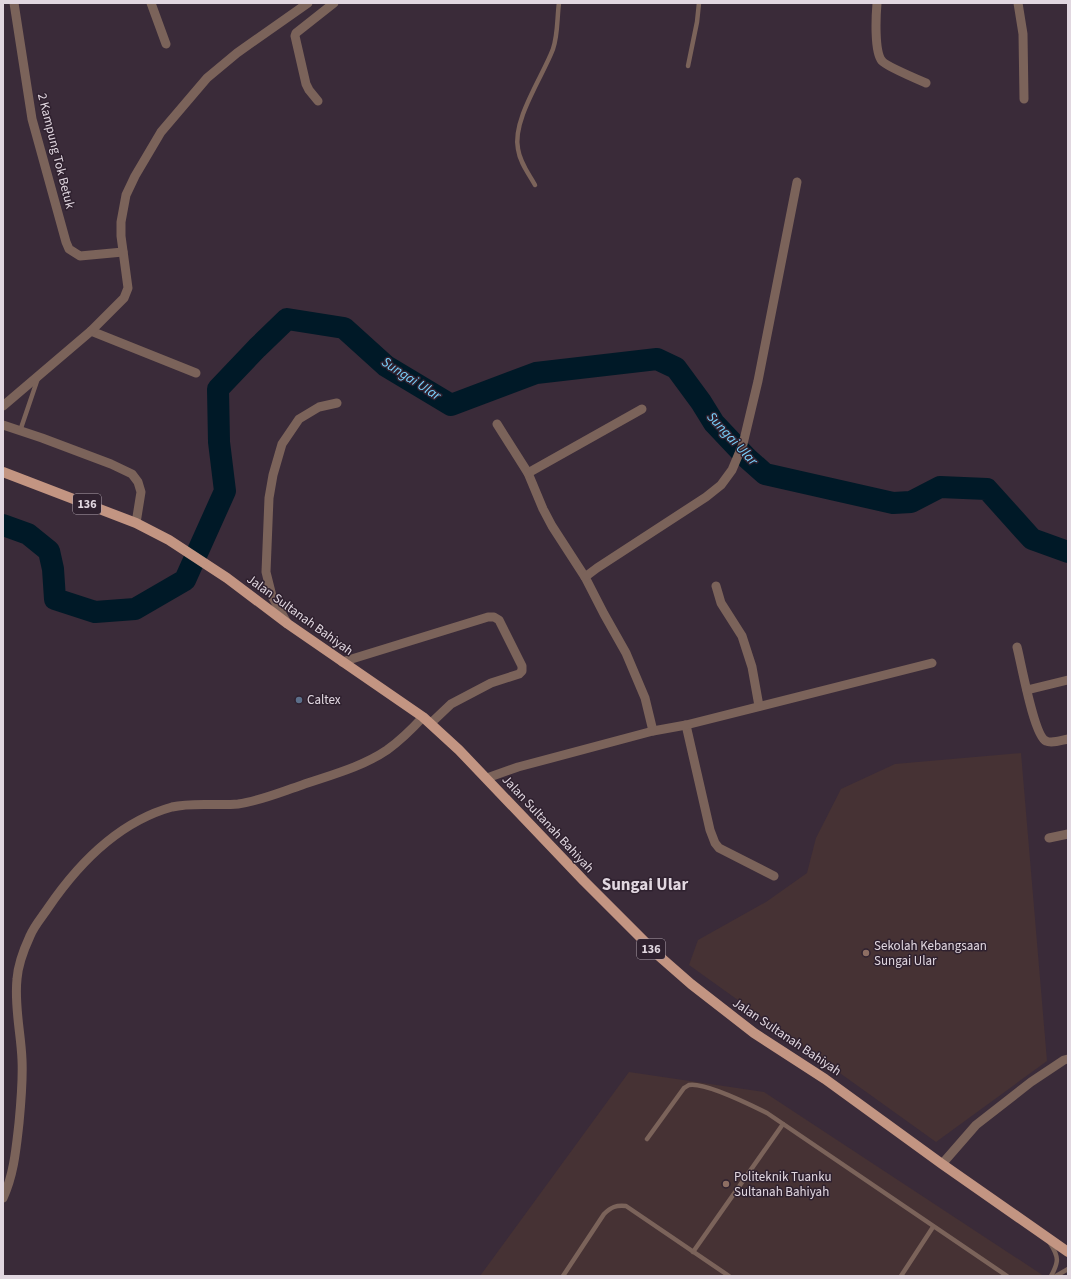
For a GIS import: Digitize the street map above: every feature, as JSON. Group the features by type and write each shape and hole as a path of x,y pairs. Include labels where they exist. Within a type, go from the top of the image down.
{"main road":[{"name":"Jalan Sultanah Bahiyah","path":"3,472 136,523 168,540 227,578 288,624 427,720 487,778 584,881 648,945 691,984 754,1033 825,1079 942,1164 1068,1252"}],"street":[{"name":"2 Kampung Tok Betuk","path":"14,3 32,119 69,249 80,256 123,252"},
{"path":"151,3 166,44"},
{"path":"3,406 91,331 124,298 128,288 123,252 122,222 126,195 135,176 161,132 207,78 237,53 308,3"},
{"path":"318,101 306,84 295,36 296,33 334,3"},
{"path":"877,3 878,56 890,67 926,83"},
{"path":"1018,3 1023,34 1024,99"},
{"path":"585,577 596,568 706,497 721,485 732,470 743,444 758,381 797,182"},
{"path":"91,331 196,373"},
{"path":"288,624 272,596 266,572 270,498 273,475 282,444 299,419 319,407 337,403"},
{"path":"528,474 642,409"},
{"path":"497,424 528,474 552,526 585,577 626,653 645,698 653,731"},
{"path":"3,425 111,464 132,474 138,482 141,492 136,523"},
{"path":"716,586 721,603 742,636 752,667 759,706"},
{"path":"3,1198 9,1186 13,1169 20,1108 22,1060 16,1000 20,961 30,936 61,889 87,860 106,842 143,818 173,807 189,805 240,804 263,798 354,767 386,751 451,704 491,683 519,674 522,671 522,666 500,620 494,617 488,617 342,662"},
{"path":"1017,647 1027,690 1042,738 1045,741 1050,742 1068,739"},
{"path":"487,778 518,767 653,731 686,725 932,663"},
{"path":"1027,690 1068,680"},
{"path":"686,725 710,830 715,843 719,848 774,876"},
{"path":"1049,838 1068,834"},
{"path":"942,1164 976,1125 1031,1082 1064,1060 1068,1059"}],"lane":[{"path":"536,185 523,165 518,148 519,129 527,104 544,71 554,47 559,3"},
{"path":"688,66 697,22 699,3"},
{"path":"20,430 39,376"},
{"path":"647,1140 684,1088 690,1085 703,1087 740,1099 768,1113 1007,1276"},
{"path":"693,1252 783,1124"},
{"path":"563,1276 604,1214 611,1207 618,1205 626,1206 729,1276"},
{"path":"901,1276 934,1227"},
{"path":"1046,1237 1056,1252 1057,1258 1056,1267 1051,1276"},
{"path":"1056,1276 1068,1269"}],"shaded area":[{"name":"Sekolah Kebangsaan Sungai Ular","path":"1021,753 1047,1061 936,1142 689,965 698,940 766,902 807,873 816,838 841,789 895,764"},
{"name":"Politeknik Tuanku Sultanah Bahiyah","path":"629,1072 764,1092 1044,1276 480,1276"}],"waterway":[{"name":"Sungai Ular","path":"3,525 28,534 49,551 53,569 55,599 95,612 135,609 185,580 225,491 219,442 218,389 287,319 344,328 386,366 451,405 536,373 657,359 676,368 701,402 714,423 747,458 765,474 893,503 911,502 940,487 987,489 1032,539 1068,552"}],"place":[{"name":"Caltex","path":"299,700"},
{"name":"Sekolah Kebangsaan Sungai Ular","path":"866,953"},
{"name":"Politeknik Tuanku Sultanah Bahiyah","path":"726,1184"}],"district":[{"name":"Sungai Ular","path":"645,885"}]}
